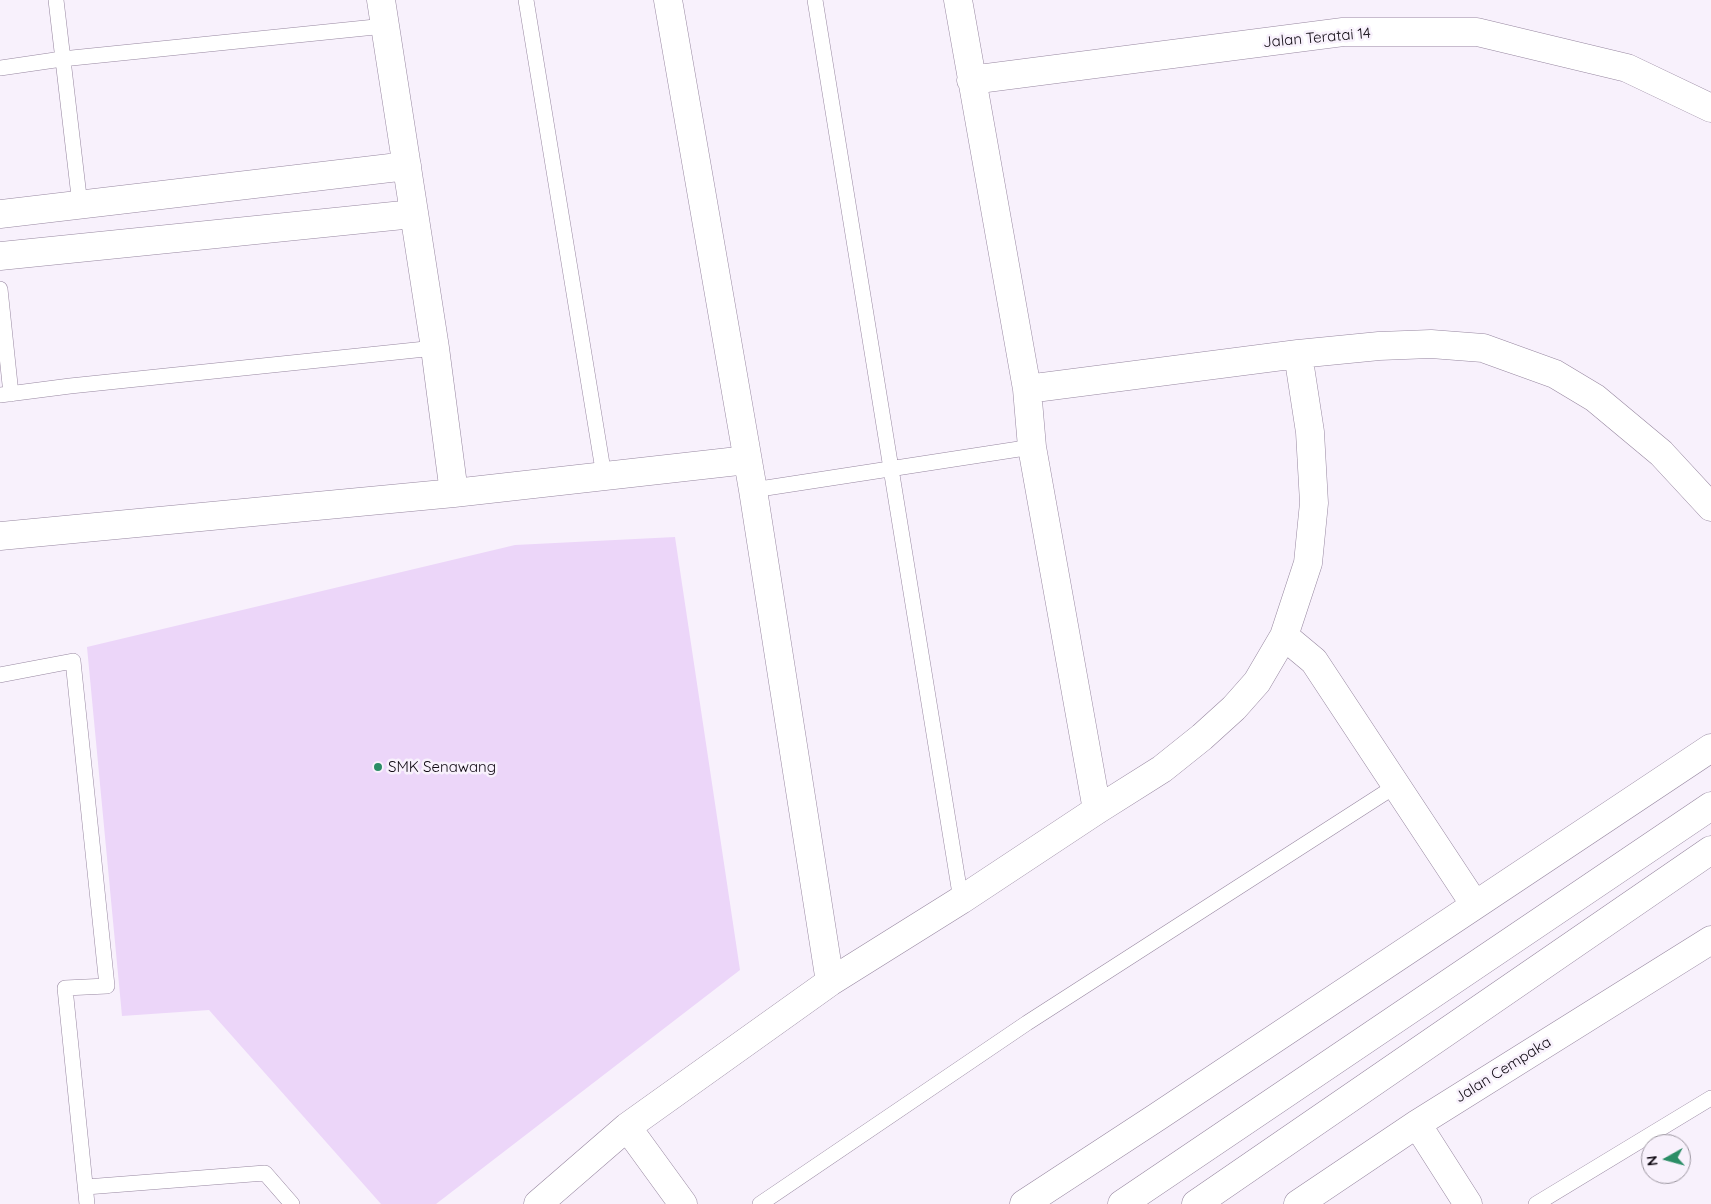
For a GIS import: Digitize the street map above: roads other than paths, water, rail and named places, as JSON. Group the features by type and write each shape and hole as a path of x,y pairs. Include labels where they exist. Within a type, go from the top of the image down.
{"street":[{"path":"381,0 435,348 454,493"},
{"path":"668,0 752,490 830,982"},
{"path":"958,0 1027,389 1032,447 1097,810"},
{"name":"Jalan Teratai 14","path":"971,80 1343,32 1477,32 1627,68 1711,108"},
{"path":"0,214 407,166"},
{"path":"0,256 413,214"},
{"path":"1027,389 1298,354 1379,346 1430,344 1483,348 1556,374 1595,398 1661,453 1711,507"},
{"path":"538,1204 627,1127 830,982 961,900 1162,769 1208,732 1234,708 1257,682 1284,636 1308,563 1314,503 1310,432 1298,354"},
{"path":"0,536 454,493 747,460"},
{"path":"1284,636 1314,661 1475,905"},
{"path":"1024,1204 1157,1118 1711,748"},
{"path":"1122,1204 1711,806"},
{"path":"1196,1204 1711,850"},
{"name":"Jalan Cempaka","path":"1298,1204 1417,1124 1711,940"},
{"path":"1417,1124 1468,1204"},
{"path":"627,1127 683,1204"}],"lane":[{"path":"56,0 80,205"},
{"path":"526,0 604,476"},
{"path":"815,0 961,900"},
{"path":"0,68 385,26"},
{"path":"0,289 6,395 70,386 435,348"},
{"path":"752,490 1032,447"},
{"path":"0,675 73,661 107,986 65,988 86,1187 86,1204"},
{"path":"760,1204 1027,1023 1397,785"},
{"path":"1536,1204 1711,1098"},
{"path":"86,1187 264,1172 292,1204"}],"place":[{"name":"SMK Senawang","path":"378,767"}]}
